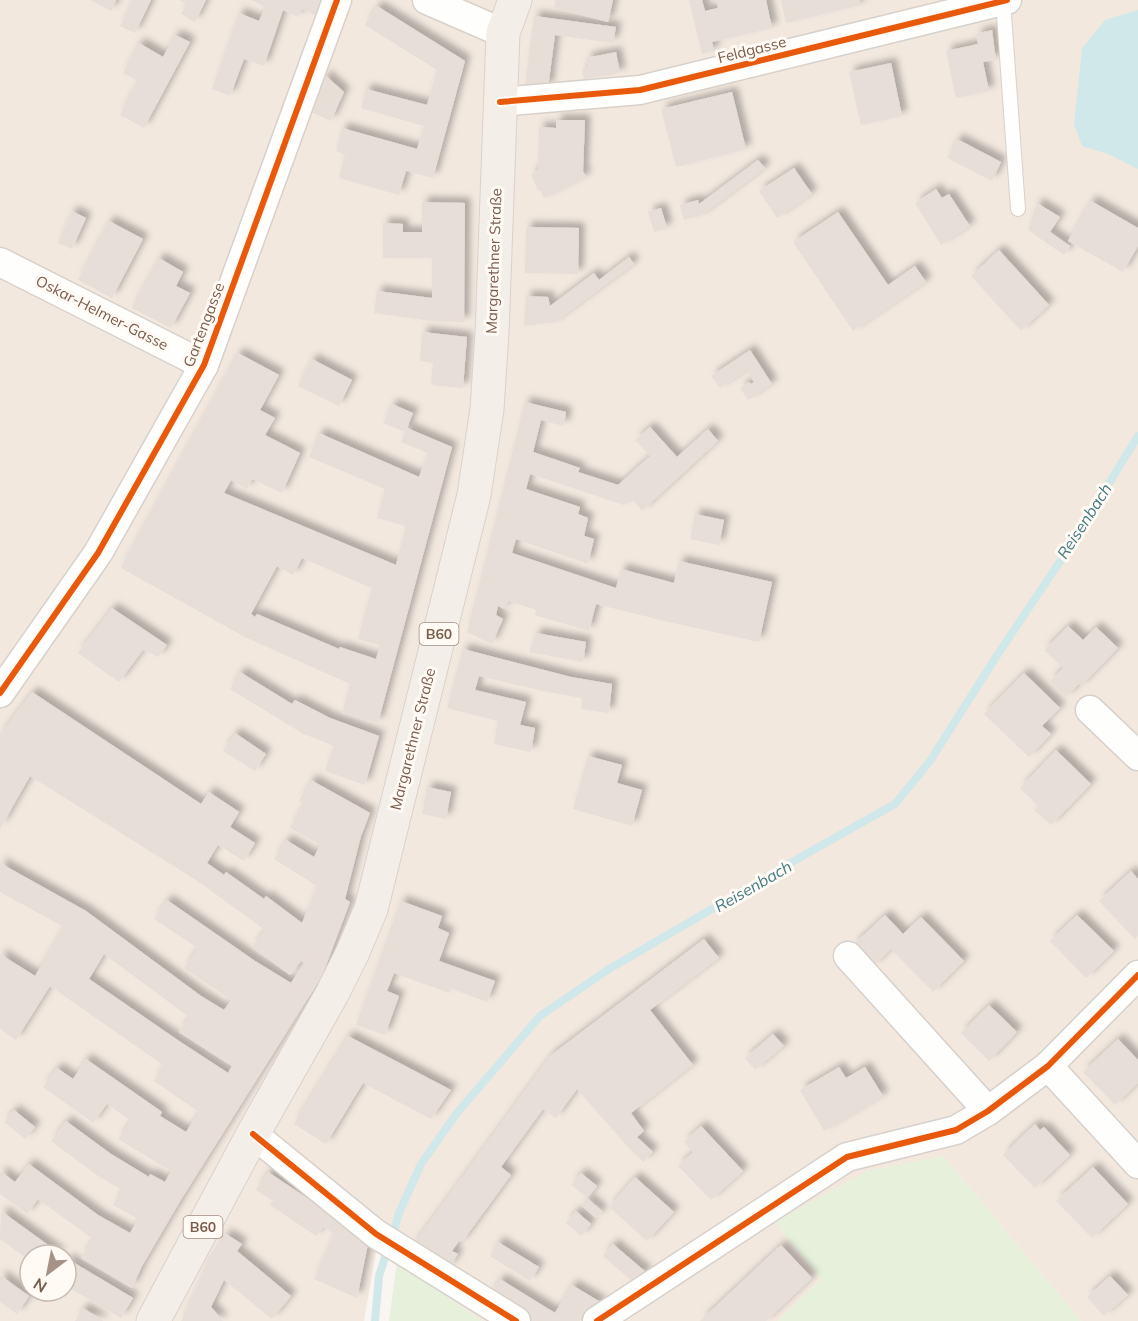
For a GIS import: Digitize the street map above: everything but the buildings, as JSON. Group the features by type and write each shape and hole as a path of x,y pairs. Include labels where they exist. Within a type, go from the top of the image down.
{"main road":[{"name":"Margarethner Straße","path":"153,1321 253,1134 332,994 371,909 474,495 487,409 492,333 503,33 515,0"}],"street":[{"name":"Gartengasse","path":"0,693 98,553 204,365 337,0"},
{"path":"427,0 503,33"},
{"name":"Feldgasse","path":"500,102 640,90 1005,0"},
{"name":"Oskar-Helmer-Gasse","path":"0,262 204,365"},
{"path":"1090,710 1138,756"},
{"path":"848,956 988,1111"},
{"path":"597,1321 847,1157 956,1130 988,1111 1047,1066 1138,975"},
{"path":"1047,1066 1138,1164"},
{"path":"253,1134 376,1234 516,1321"}],"lane":[{"path":"1005,0 1018,209"}],"shaded area":[{"path":"0,0 1138,0 1138,1321 1081,1321 943,1156 775,1222 821,1279 778,1321 482,1321 397,1262 376,1251 364,1321 0,1321"}],"green space":[{"path":"943,1156 1081,1321 778,1321 821,1279 775,1222 867,1171"},
{"path":"397,1262 482,1321 389,1321"}],"water":[{"path":"1138,10 1138,169 1108,154 1082,146 1074,124 1082,48 1105,20"}],"waterway":[{"name":"Reisenbach","path":"392,1237 399,1213 421,1164 457,1113 540,1016 609,969 895,804 930,761 1071,545 1138,436"},
{"name":"Reisenbach","path":"375,1321 379,1276 388,1248"}],"cycle path":[{"path":"0,693 98,553 204,365 337,0"},
{"path":"500,102 640,90 1007,0"},
{"path":"597,1321 847,1157 956,1130 988,1111 1048,1066 1138,975"},
{"path":"253,1134 376,1234 516,1321"}]}
